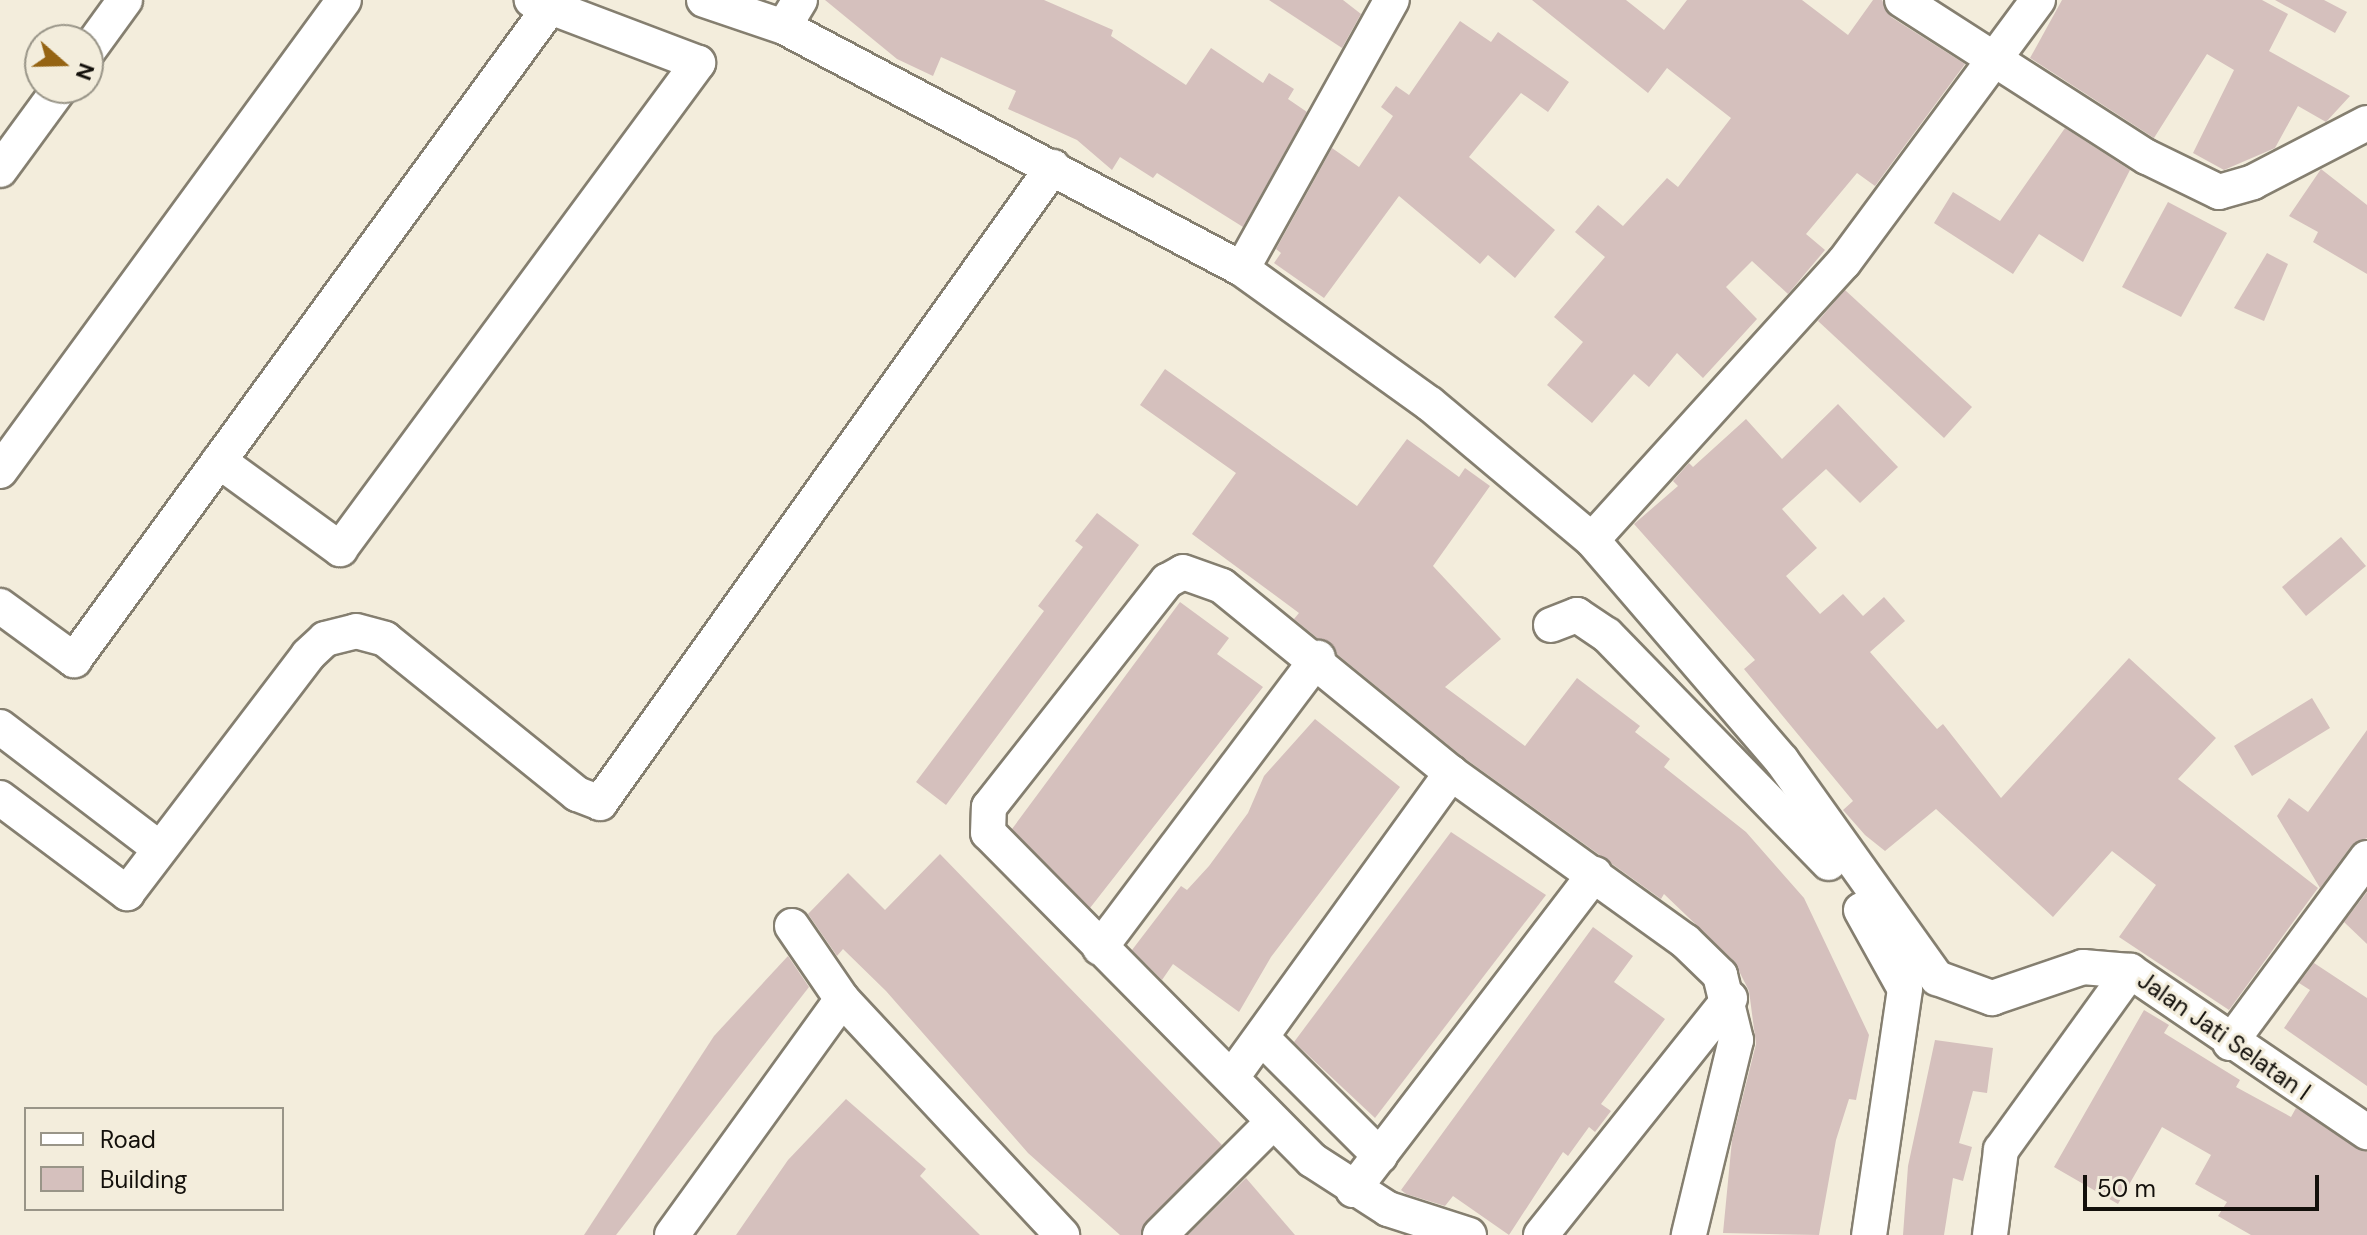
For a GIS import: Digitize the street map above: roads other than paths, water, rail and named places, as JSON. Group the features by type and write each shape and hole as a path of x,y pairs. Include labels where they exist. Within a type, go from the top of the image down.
{"street":[{"path":"104,29 125,0"},
{"path":"0,471 344,0"},
{"name":"Jalan Jati Selatan I","path":"704,0 792,13 1053,167 1242,269 1430,404 1592,540 1782,761 1907,942 1937,978 1974,997 1992,998 2083,967 2130,971 2230,1043 2367,1132"},
{"path":"1242,269 1392,0"},
{"path":"1902,0 1999,59 2147,157 2219,192 2253,182 2367,123"},
{"path":"1592,540 1844,262 1999,59 2038,0"},
{"path":"0,606 74,660 219,461 541,3 698,63 340,549 219,461"},
{"path":"0,170 48,104"},
{"path":"0,798 127,893 308,655 325,639 356,631 385,639 577,794 600,803 1053,167"},
{"path":"1469,1235 1353,1190 1272,1123 1232,1077 988,833 989,807 1167,581 1183,572 1222,586 1318,658 1451,773 1595,874 1702,956 1730,998 1736,1040 1689,1235"},
{"path":"1551,625 1577,615 1607,635 1729,753 1848,887 1905,989 1869,1235"},
{"path":"1100,948 1318,658"},
{"path":"0,727 159,848"},
{"path":"1232,1077 1451,773"},
{"path":"2230,1043 2367,858"},
{"path":"1353,1190 1595,874"},
{"path":"792,926 842,999 1062,1235"},
{"path":"1990,1235 2001,1150 2130,971"},
{"path":"1541,1235 1730,998"},
{"path":"672,1235 842,999"},
{"path":"1262,1038 1380,1156"},
{"path":"1160,1235 1272,1123"}]}
